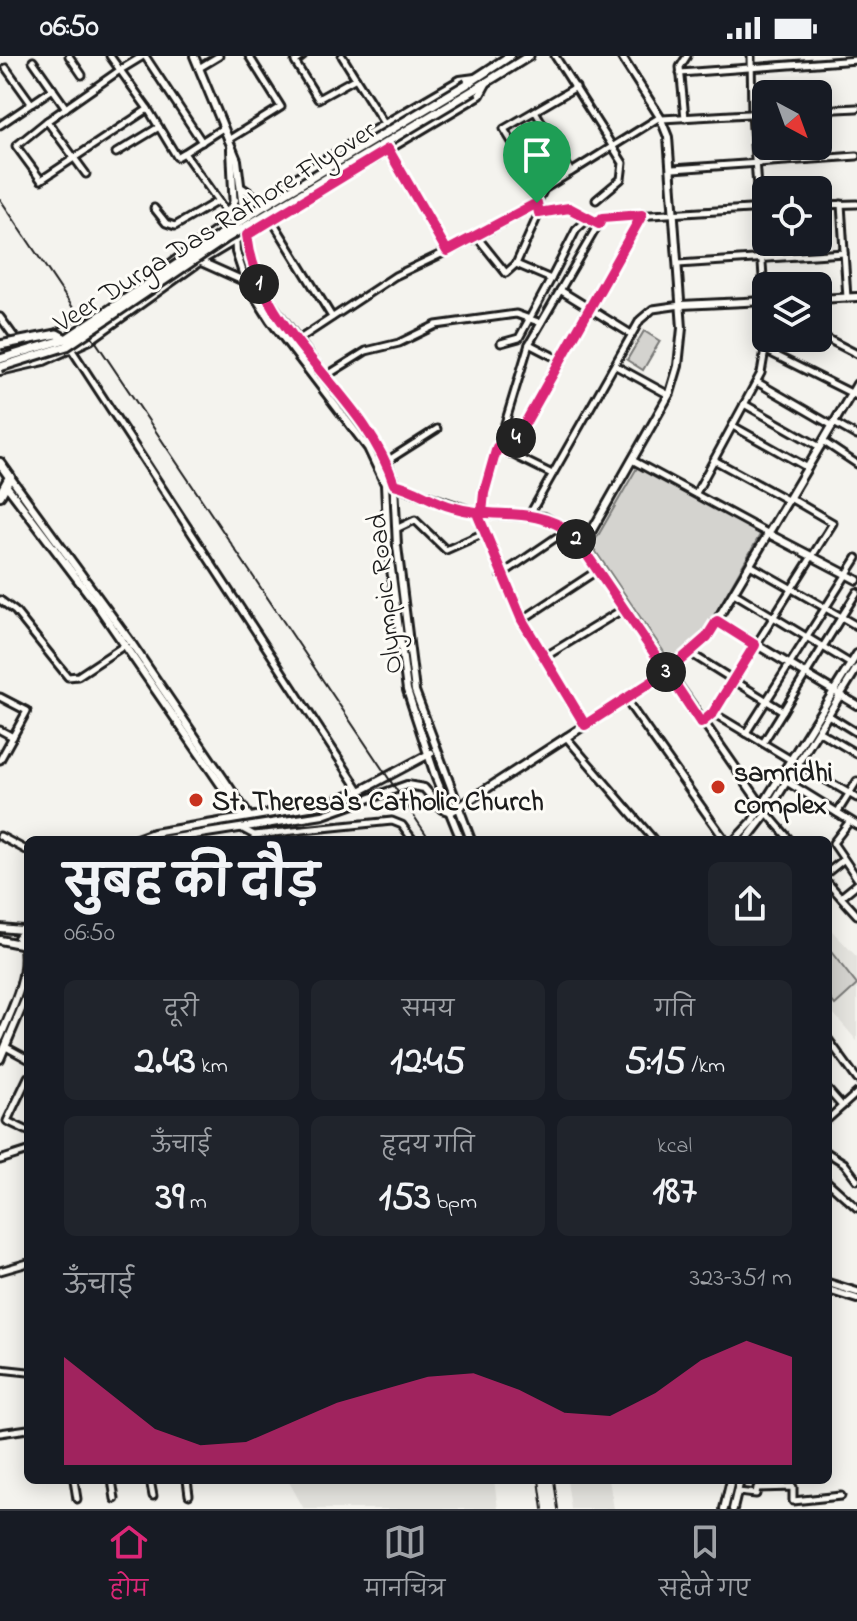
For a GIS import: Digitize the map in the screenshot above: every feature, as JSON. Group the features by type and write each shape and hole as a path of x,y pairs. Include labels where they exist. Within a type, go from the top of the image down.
{"highway":[{"path":"0,495 3,475"}],"main road":[{"name":"Veer Durga Das Rathore Flyover","path":"0,359 66,339 259,209 510,56"},
{"name":"Veer Durga Das Rathore Flyover","path":"0,369 67,346 230,236 529,56"},
{"name":"Veer Durga Das Rathore Flyover","path":"0,348 57,334 66,339"}],"street":[{"path":"69,56 82,75"},
{"path":"110,56 177,157 223,128"},
{"path":"148,109 41,180 18,153 19,141 144,56 202,142"},
{"path":"194,56 229,142 281,107 249,56"},
{"path":"199,69 219,56"},
{"path":"303,56 295,62 318,99 356,78"},
{"path":"342,56 385,125"},
{"path":"555,56 623,163 623,175 610,192 596,200"},
{"path":"582,548 669,395 678,366 681,305 673,169 661,118 621,56"},
{"path":"685,118 680,73 687,56"},
{"path":"477,237 506,273 516,264 539,213 537,203 542,191 571,172 661,118 752,114 751,56"},
{"path":"680,73 857,60"},
{"path":"33,61 66,108"},
{"path":"6,68 31,103"},
{"path":"0,348 23,348 91,319 222,223 464,78 475,78"},
{"path":"0,369 34,365 72,350 199,262 480,95 487,82"},
{"path":"542,191 504,129 576,87"},
{"path":"0,125 53,89"},
{"path":"832,109 857,108"},
{"path":"535,111 571,172"},
{"path":"47,121 86,174"},
{"path":"116,153 159,127"},
{"name":"Olympic Road","path":"229,142 242,188 250,265 262,291 387,461 394,484 414,700 470,836"},
{"name":"Olympic Road","path":"229,142 235,200 235,241 246,282 262,309 368,448 385,484 388,546 414,700 428,755 460,836"},
{"path":"388,149 447,251"},
{"path":"184,153 226,212"},
{"path":"673,169 857,156"},
{"path":"755,160 756,176"},
{"path":"242,188 260,200"},
{"path":"222,223 235,200"},
{"path":"154,208 166,223 175,226 218,201"},
{"path":"298,340 395,276 477,237 537,203"},
{"path":"832,204 857,204"},
{"path":"841,204 847,298"},
{"path":"539,213 569,208 599,224"},
{"path":"585,725 522,620 484,533 480,513 529,344 602,218 752,208"},
{"path":"509,452 642,215"},
{"path":"501,343 519,338 576,230 589,218"},
{"path":"272,220 332,317"},
{"path":"192,247 199,262 246,282"},
{"path":"678,264 844,253"},
{"path":"762,256 763,272"},
{"path":"516,264 551,279"},
{"path":"560,290 631,334"},
{"path":"832,299 857,297"},
{"path":"530,514 644,315 653,309 681,305 752,302"},
{"path":"326,376 366,351 399,343 429,327 516,314 541,323"},
{"path":"0,317 34,365"},
{"path":"832,341 857,354"},
{"path":"529,344 560,361"},
{"path":"72,350 360,791"},
{"path":"696,493 757,382 767,352"},
{"path":"769,352 854,395"},
{"path":"616,366 669,395"},
{"path":"757,382 857,436"},
{"path":"187,836 323,815 407,785 424,788 442,809 451,812 626,700 690,653 717,621 854,395 857,384"},
{"path":"744,404 857,464"},
{"path":"733,426 808,468"},
{"path":"387,461 437,429"},
{"path":"497,447 551,473"},
{"path":"632,460 857,580"},
{"path":"701,723 713,713 833,523 714,460"},
{"path":"3,475 157,680 246,816"},
{"path":"3,475 246,816"},
{"path":"385,484 394,484 451,507 480,513 544,517 567,530 625,608 701,723 787,836"},
{"path":"398,528 415,520 446,550 484,533"},
{"path":"501,575 567,530"},
{"path":"746,733 857,558"},
{"path":"750,565 857,626"},
{"path":"522,620 598,570"},
{"path":"763,743 857,592"},
{"path":"734,593 854,666"},
{"path":"0,600 19,616 68,677 78,676 125,645"},
{"path":"543,658 625,608"},
{"path":"717,621 857,705"},
{"path":"690,653 783,711"},
{"path":"748,836 854,666 857,654"},
{"path":"739,836 786,781 794,762 828,715 836,693"},
{"path":"0,697 27,711 0,760"},
{"path":"626,700 722,836"},
{"path":"713,713 857,798"},
{"path":"828,715 857,733"},
{"path":"0,730 13,737"},
{"path":"818,731 857,754"},
{"path":"566,737 651,836"},
{"path":"145,836 322,805 360,791 436,752"},
{"path":"786,781 857,825"},
{"path":"837,813 857,781"},
{"path":"231,819 232,829"},
{"path":"241,828 254,835 392,821 402,825 410,836"},
{"path":"850,821 833,840 857,878"},
{"path":"0,836 24,849"},
{"path":"832,869 843,860"},
{"path":"841,897 857,884"},
{"path":"832,887 857,915"},
{"path":"0,928 24,928"},
{"path":"0,940 24,947"},
{"path":"0,1038 3,1022 24,974"},
{"path":"0,1059 24,1003"},
{"path":"832,1045 857,1079"},
{"path":"6,1047 24,1057"},
{"path":"24,1085 7,1121 24,1129"},
{"path":"832,1115 857,1093"},
{"path":"832,1095 842,1106"},
{"path":"0,1160 24,1152"},
{"path":"832,1156 844,1163 857,1180"},
{"path":"832,1186 857,1208"},
{"path":"0,1271 24,1264"},
{"path":"832,1284 857,1292"},
{"path":"832,1291 857,1299"},
{"path":"0,1369 24,1372"},
{"path":"0,1433 24,1430"},
{"path":"75,1484 77,1499"},
{"path":"113,1484 115,1499"},
{"path":"151,1484 153,1496"},
{"path":"188,1484 189,1495"},
{"path":"724,1509 730,1484"},
{"path":"733,1509 739,1484"},
{"path":"738,1492 756,1494 757,1488 793,1487 793,1501 841,1496"}],"shaded area":[{"path":"644,331 660,341 643,370 627,360"},
{"path":"638,466 761,533 705,632 670,661 592,546"},
{"path":"832,931 857,957 857,1041 832,1012"},
{"path":"832,953 857,985 835,1005 832,1001"},
{"path":"290,1484 495,1484 498,1509 304,1509"},
{"path":"568,1484 610,1484 614,1509 571,1509"}],"railway":[{"path":"0,199 427,836"},
{"path":"540,1484 543,1509"},
{"path":"555,1484 558,1509"}],"place":[{"name":"samridhi complex","path":"718,787"},
{"name":"St. Theresa's Catholic Church","path":"196,800"}],"route":[{"path":"537,203 447,251 388,149 247,235 250,265 278,316 376,442 387,461 394,484 451,507 477,513 526,513 544,517 572,533 667,672 707,637 717,621 755,645 713,713 701,723 667,672 585,725 522,620 477,513 482,513 484,493 497,447 509,452 642,215 602,218 599,224 569,208 539,213 537,203"}]}
